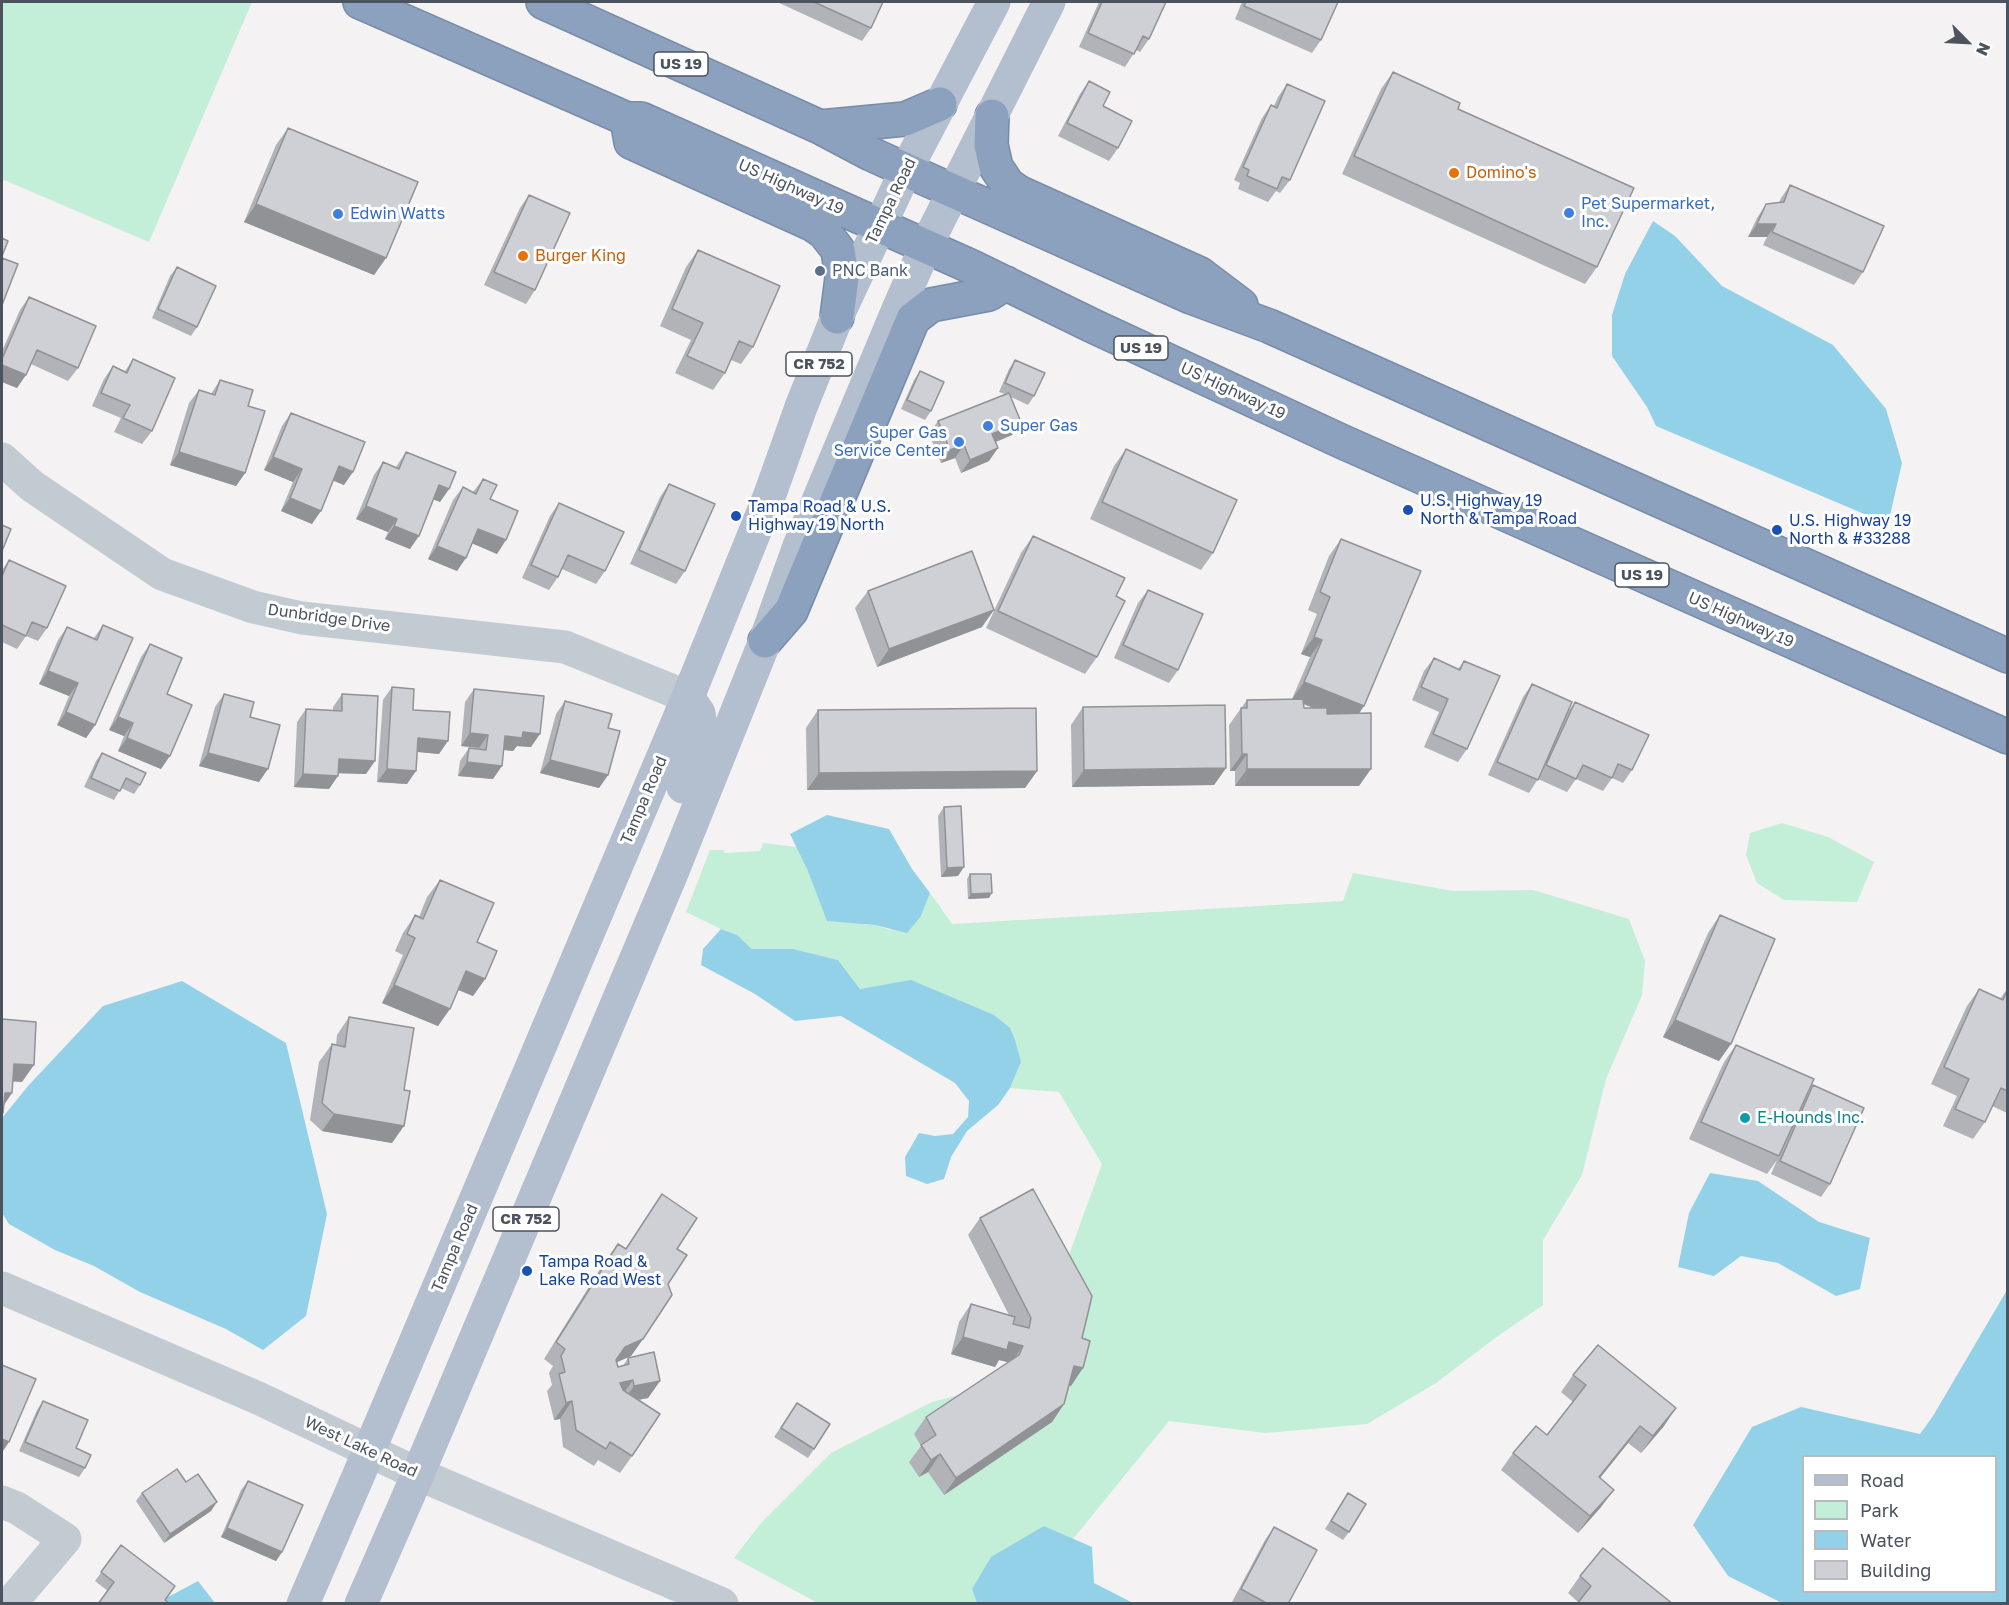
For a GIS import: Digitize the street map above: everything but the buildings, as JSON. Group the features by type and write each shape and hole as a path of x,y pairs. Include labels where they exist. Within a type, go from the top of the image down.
{"highway":[{"name":"US Highway 19","path":"360,2 627,119 641,119 926,246 1324,433 2007,737"},
{"name":"US 19","path":"543,2 820,127 906,171 1191,297 1269,326 2007,656"},
{"path":"820,127 905,119 940,104"},
{"path":"992,116 991,145 996,167 1008,185 1020,193 1200,274 1269,326"},
{"path":"627,119 631,142 812,224 824,232 838,250 842,278 837,317"},
{"path":"765,641 791,611 913,319 931,304 990,294 1006,283"}],"main road":[{"name":"Tampa Road","path":"303,1604 688,697 769,497 801,407 837,317 906,171 994,2"},
{"name":"CR 752","path":"361,1604 649,927 765,641 799,546 926,246 1049,2"},
{"path":"649,927 660,844 698,752 701,728 699,713 688,697"}],"street":[{"name":"Dunbridge Drive","path":"2,459 32,486 162,574 253,607 302,618 566,647 688,697"},
{"name":"West Lake Road","path":"2,1288 258,1398 418,1474 722,1604"},
{"path":"2,1502 17,1508 65,1539 10,1604"}],"green space":[{"path":"2,2 252,2 149,242 2,179"},
{"path":"1782,823 1828,837 1874,862 1857,902 1784,900 1757,883 1746,855 1750,833"},
{"path":"763,843 797,847 808,871 865,925 875,925 890,930 921,916 930,893 952,924 1343,901 1353,873 1453,891 1533,890 1629,919 1645,961 1642,995 1606,1079 1582,1175 1543,1240 1543,1305 1436,1383 1367,1424 1266,1433 1169,1421 1073,1539 1044,1526 972,1589 977,1603 818,1603 734,1558 761,1523 831,1453 932,1402 1042,1373 1069,1255 1102,1164 1059,1092 1010,1088 1021,1062 881,986 860,989 838,960 793,949 752,949 737,935 686,912 710,850 723,850 725,853 760,851"}],"water":[{"path":"1653,221 1675,236 1722,286 1833,345 1886,409 1902,463 1888,524 1656,426 1647,407 1612,356 1612,315 1625,274"},
{"path":"827,815 889,829 912,869 930,893 921,916 907,933 875,925 827,921 808,871 790,834"},
{"path":"721,929 737,935 752,949 793,949 838,960 860,989 911,980 994,1015 1010,1028 1021,1062 1010,1088 998,1105 967,1131 951,1157 944,1179 927,1184 906,1176 905,1157 919,1133 935,1136 953,1134 968,1117 969,1101 955,1083 841,1016 795,1021 755,994 701,965 703,949"},
{"path":"182,981 286,1043 327,1214 306,1316 263,1350 226,1329 140,1292 94,1266 55,1250 9,1224 2,1213 2,1118 28,1086 103,1006"},
{"path":"1710,1173 1758,1181 1819,1222 1870,1238 1860,1289 1836,1296 1778,1263 1741,1256 1714,1276 1678,1267 1689,1213"},
{"path":"2007,1290 2007,1603 1782,1603 1728,1576 1693,1525 1752,1427 1801,1407 1920,1434 1933,1416"},
{"path":"1044,1526 1092,1547 1094,1583 1133,1603 977,1603 972,1589 991,1557"},
{"path":"198,1581 215,1603 155,1604"}],"place":[{"name":"Domino's","path":"1454,173"},
{"name":"Pet Supermarket, Inc.","path":"1569,213"},
{"name":"Edwin Watts","path":"338,214"},
{"name":"Burger King","path":"523,256"},
{"name":"PNC Bank","path":"820,271"},
{"name":"Super Gas","path":"988,426"},
{"name":"Super Gas Service Center","path":"959,442"},
{"name":"U.S. Highway 19 North & Tampa Road","path":"1408,510"},
{"name":"Tampa Road & U.S. Highway 19 North","path":"736,516"},
{"name":"U.S. Highway 19 North & #33288","path":"1777,530"},
{"name":"E-Hounds Inc.","path":"1745,1118"},
{"name":"Tampa Road & Lake Road West","path":"527,1271"}]}
